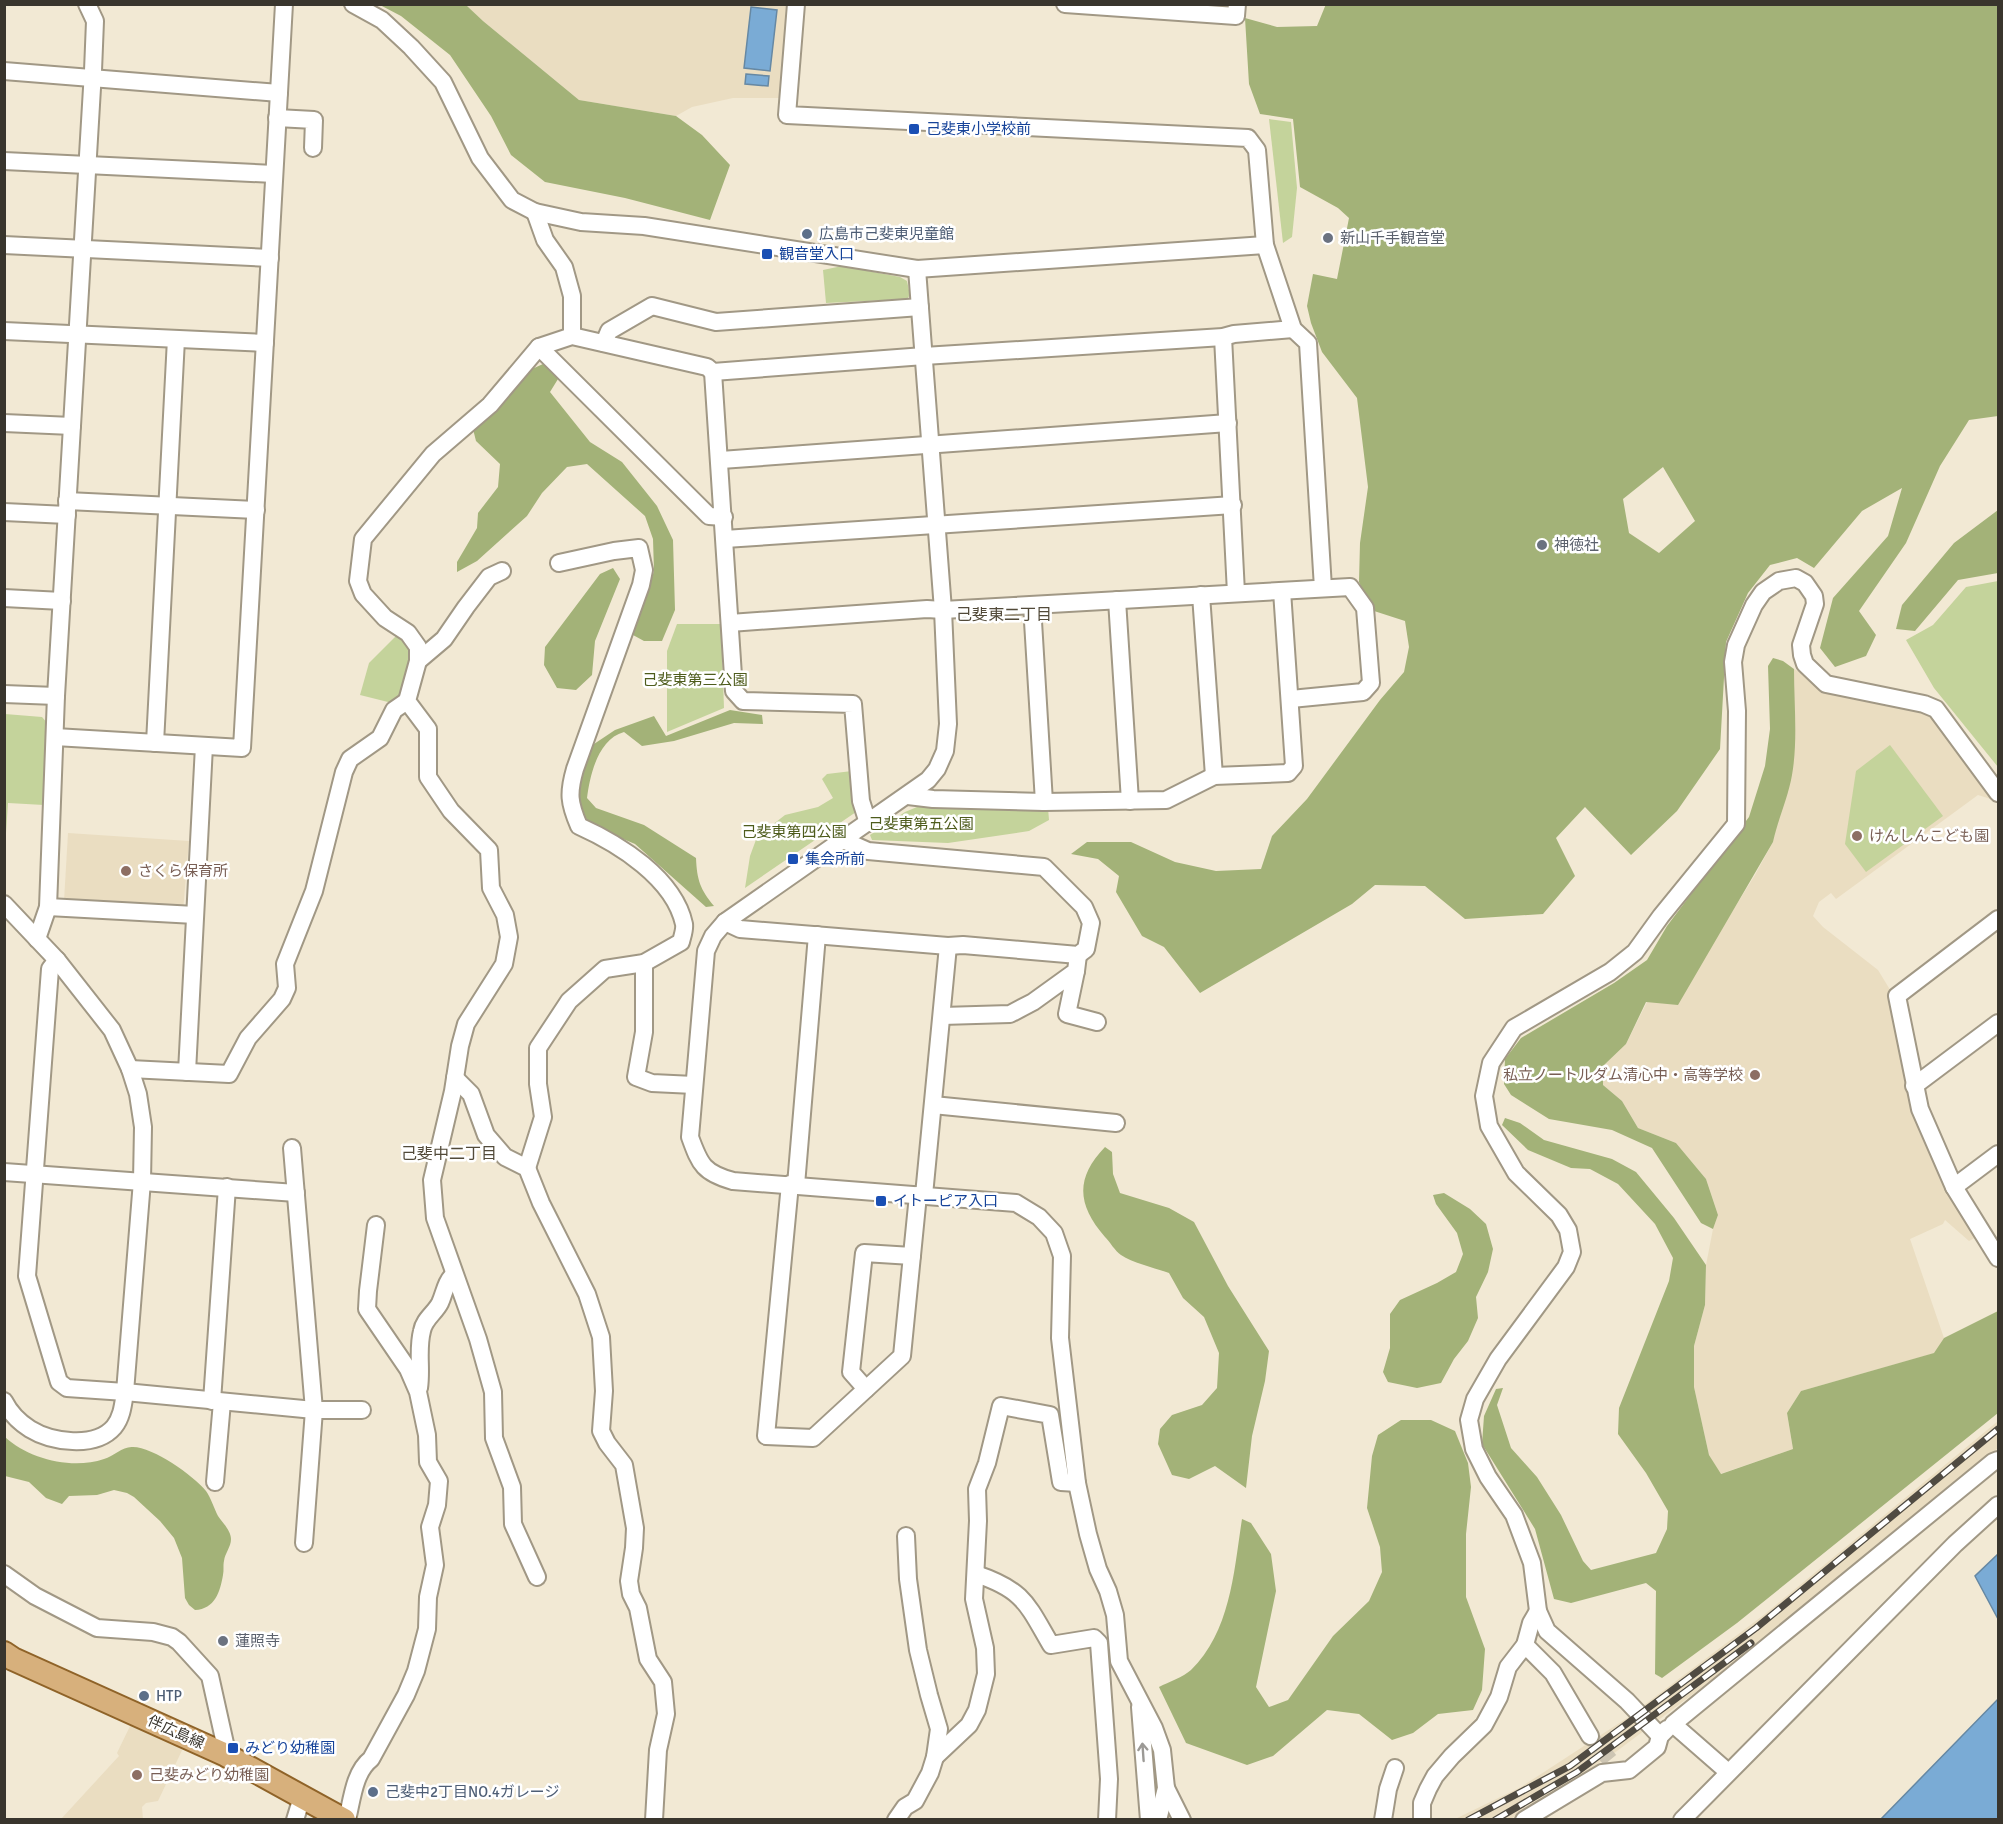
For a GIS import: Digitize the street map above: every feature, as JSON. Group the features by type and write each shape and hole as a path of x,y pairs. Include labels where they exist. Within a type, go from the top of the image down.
{"main road":[{"name":"伴広島線","path":"4,1653 226,1755 346,1820"}],"street":[{"path":"37,939 48,907 56,696 93,79 95,21 87,4"},
{"path":"56,737 242,748 284,4"},
{"path":"353,4 382,20 443,82 485,165 512,200 535,213 581,222 654,227 917,269 1265,245"},
{"path":"796,4 787,115 1248,138 1257,150 1265,245 1293,329 1308,343 1323,588"},
{"path":"1065,4 1236,16 1237,4"},
{"path":"4,71 279,93"},
{"path":"277,118 314,120 313,148"},
{"path":"4,161 274,174"},
{"path":"535,213 545,240 564,267 572,296 572,336"},
{"path":"4,245 270,258"},
{"path":"917,269 943,610 948,724 945,751 937,769 928,780 908,796 725,922 713,936 706,951 690,1137 697,1157 706,1170 733,1181 1016,1203 1039,1217 1054,1233 1062,1256 1059,1338 1077,1483 1088,1534 1115,1615 1119,1661 1154,1728 1162,1750 1166,1788 1182,1820"},
{"path":"604,343 609,331 652,306 716,322 920,307"},
{"path":"130,1069 230,1074 248,1038 282,999 287,988 285,964 314,891 344,772 350,759 380,738 394,710 407,701 418,661 418,647 408,633 386,618 363,594 358,581 363,539 433,454 490,405 539,346 572,336 707,367 713,372 1223,337 1293,329"},
{"path":"4,331 265,343"},
{"path":"1223,337 1236,593"},
{"path":"155,743 176,339"},
{"path":"539,346 710,516 724,517"},
{"path":"713,372 721,460 735,691 743,701 854,704 861,801 868,823"},
{"path":"4,423 72,426"},
{"path":"721,460 1228,423"},
{"path":"4,512 169,506 256,510"},
{"path":"725,539 1233,506"},
{"path":"559,563 639,548 644,570 641,585 570,787 571,807 579,826 606,838 639,859 673,897 685,926 681,942 644,963 605,969 568,1001 538,1048 538,1084 543,1118 527,1168 541,1203 587,1294 601,1337 604,1391 601,1431 624,1465 635,1527 629,1581 631,1594 638,1608 648,1659 663,1682 666,1714 658,1750 654,1820"},
{"path":"418,661 444,639 489,578 502,572"},
{"path":"1660,1736 1627,1701 1547,1631 1538,1611 1532,1563 1514,1515 1488,1477 1474,1449 1469,1420 1475,1399 1498,1359 1566,1267 1572,1252 1568,1230 1560,1215 1516,1173 1490,1126 1484,1096 1491,1063 1514,1028 1610,972 1635,952 1661,916 1736,824 1737,711 1733,662 1736,645 1754,605 1763,592 1779,581 1796,578 1805,582 1814,596 1813,612 1801,645 1805,664 1826,684 1924,704 1936,709 1998,793"},
{"path":"730,623 927,609 943,610 1350,587 1365,608 1371,683 1363,692 1291,699"},
{"path":"908,796 933,799 1044,802 1166,800 1214,776 1288,773 1294,766 1282,591"},
{"path":"1201,595 1214,776"},
{"path":"4,598 62,601"},
{"path":"1117,600 1130,801"},
{"path":"1032,605 1044,802"},
{"path":"4,694 56,696"},
{"path":"407,701 428,729 428,777 451,811 489,850 491,888 505,915 509,937 504,964 466,1024 432,1180 435,1218 478,1339 493,1392 494,1438 512,1487 513,1524 537,1577"},
{"path":"188,1072 204,746"},
{"path":"843,840 868,851 1044,867 1084,907 1091,923 1086,949 1077,963 1033,1002 1010,1014 942,1016"},
{"path":"4,904 57,960 112,1030 130,1069 138,1094 143,1127 142,1181 124,1392 122,1411 115,1426 97,1438 84,1441 51,1437 34,1431 17,1419 4,1401"},
{"path":"48,907 195,915"},
{"path":"1998,919 1897,996 1920,1109 1954,1187 1998,1258"},
{"path":"725,922 740,929 948,946 963,945 1077,963"},
{"path":"817,935 766,1436 813,1438 902,1356 912,1256 933,1105 948,946"},
{"path":"57,960 50,969 27,1276 56,1378 67,1388 314,1410 362,1410"},
{"path":"644,963 644,1032 636,1077 652,1083 694,1084"},
{"path":"1077,963 1067,1014 1097,1022"},
{"path":"1914,1086 1998,1023"},
{"path":"455,1078 471,1094 486,1135 505,1156 527,1168"},
{"path":"933,1105 1116,1123"},
{"path":"292,1148 314,1410 304,1543"},
{"path":"1954,1187 1998,1154"},
{"path":"4,1172 296,1192"},
{"path":"215,1482 227,1187"},
{"path":"346,1820 360,1771 363,1765 371,1760 406,1695 416,1671 427,1629 428,1597 435,1565 430,1527 437,1505 439,1481 428,1462 427,1435 418,1392 408,1369 367,1309 376,1225"},
{"path":"866,1389 851,1372 864,1253 912,1256"},
{"path":"418,1392 421,1377 419,1355 422,1330 426,1320 440,1305 446,1282 454,1274"},
{"path":"935,1757 969,1725 977,1710 986,1674 985,1647 974,1599 977,1490 987,1462 1001,1406 1050,1415 1061,1482 1077,1483"},
{"path":"1524,1820 1613,1766 1629,1770 1657,1747 1660,1736 1673,1724 1998,1460"},
{"path":"1682,1820 1955,1544 1998,1504"},
{"path":"896,1820 905,1808 915,1801 935,1757 939,1729 928,1695 918,1650 908,1579 906,1536"},
{"path":"4,1574 35,1596 97,1628 153,1632 172,1637 210,1676 216,1695 226,1755"},
{"path":"976,1574 996,1580 1014,1590 1028,1606 1051,1645 1094,1638 1099,1643 1109,1779 1107,1820"},
{"path":"1422,1820 1422,1803 1431,1782 1452,1756 1484,1725 1499,1697 1508,1667 1525,1645 1530,1623 1538,1611"},
{"path":"1525,1645 1553,1673 1590,1736"},
{"path":"1139,1698 1151,1815"},
{"path":"1673,1724 1728,1772"},
{"path":"1383,1820 1388,1789 1395,1768"},
{"path":"1151,1815 1166,1788"},
{"path":"295,1820 302,1797"}],"shaded area":[{"path":"466,5 786,5 780,98 733,98 692,107 676,116 579,100"},
{"name":"私立ノートルダム清心中・高等学校","path":"1794,669 1830,690 1931,712 1997,801 1978,795 1836,899 1831,893 1819,902 1813,916 1823,927 1878,970 1892,993 1914,1111 1980,1235 1969,1241 1945,1220 1943,1224 1910,1239 1944,1338 1935,1353 1801,1391 1787,1413 1793,1449 1720,1474 1709,1455 1694,1387 1694,1346 1705,1305 1706,1265 1718,1215 1706,1179 1676,1143 1638,1128 1622,1101 1603,1085 1603,1066 1626,1044 1647,1002 1717,936 1773,842 1791,777"},
{"name":"さくら保育所","path":"68,833 189,841 183,911 64,901"},
{"path":"1998,1421 1998,1448 1792,1620 1613,1754 1511,1819 1453,1820 1521,1787 1627,1718 1765,1614"},
{"name":"己斐みどり幼稚園","path":"133,1720 185,1744 158,1801 146,1803 142,1807 143,1819 63,1820 62,1818 119,1756 117,1753"}],"green space":[{"path":"1326,4 1998,5 1998,416 1969,420 1940,466 1906,543 1859,611 1876,635 1866,656 1835,667 1820,648 1833,598 1888,536 1902,488 1862,511 1814,568 1797,558 1770,565 1748,593 1726,642 1720,749 1677,811 1631,855 1585,807 1556,838 1575,876 1543,914 1465,919 1425,886 1375,885 1352,904 1200,993 1164,947 1142,936 1116,892 1119,876 1098,859 1071,854 1087,842 1131,842 1175,862 1216,871 1261,869 1272,836 1307,799 1380,700 1404,672 1409,647 1405,621 1371,610 1359,582 1360,543 1368,487 1357,398 1322,352 1307,306 1313,274 1337,279 1349,218 1338,208 1300,187 1293,119 1260,114 1249,84 1245,18 1277,27 1317,26","holes":["1663,467 1695,521 1659,553 1629,533 1623,499"]},
{"path":"380,5 466,5 579,100 676,116 702,135 730,165 710,220 625,198 545,182 511,155 491,116 450,55 401,16"},
{"path":"1269,119 1291,122 1297,188 1292,237 1283,243"},
{"path":"842,266 900,277 907,281 910,295 907,299 826,303 823,270"},
{"path":"543,364 558,379 550,392 590,442 622,462 657,506 673,540 675,610 662,641 644,641 633,635 654,571 653,539 645,516 587,464 567,467 542,493 527,516 477,561 457,572 457,562 477,528 478,513 498,487 500,464 476,441 473,429 497,408 532,369"},
{"path":"1998,510 1998,573 1958,580 1915,631 1896,629 1902,605 1954,543"},
{"path":"613,568 620,579 595,641 592,675 576,690 557,688 544,665 545,647 600,574"},
{"path":"1998,581 1998,767 1934,688 1906,640 1933,625 1966,587"},
{"name":"己斐東第三公園","path":"677,624 721,624 724,708 667,732 667,651"},
{"path":"400,632 415,648 408,685 392,703 360,695 369,663"},
{"path":"1773,658 1783,661 1794,669 1795,736 1790,784 1773,842 1678,1005 1646,1002 1626,1044 1603,1066 1603,1085 1622,1101 1638,1128 1676,1143 1706,1179 1718,1215 1713,1229 1701,1223 1652,1148 1612,1130 1549,1119 1511,1095 1504,1084 1505,1059 1521,1038 1614,983 1647,960 1667,926 1749,817 1765,766 1770,729 1768,666"},
{"path":"730,710 762,715 763,724 734,723 674,741 642,746 624,732 615,736 608,742 597,759 590,779 587,798 596,808 644,825 696,858 700,884 714,906 706,907 635,844 597,828 581,816 575,794 591,746 615,730 654,716 666,736"},
{"path":"5,714 42,717 48,724 44,805 8,803 5,848"},
{"path":"1890,745 1943,816 1866,872 1845,844 1856,771"},
{"name":"己斐東第四公園","path":"852,771 856,812 745,888 750,856 757,837 785,815 818,807 833,798 822,779 827,774"},
{"name":"己斐東第五公園","path":"917,807 1048,808 1049,820 1029,831 948,843 872,840 870,835 905,812"},
{"path":"1505,1118 1520,1123 1544,1140 1612,1159 1636,1172 1674,1218 1706,1265 1705,1305 1694,1346 1694,1387 1709,1455 1721,1474 1793,1449 1787,1413 1801,1391 1934,1353 1944,1338 1998,1311 1998,1413 1737,1623 1662,1678 1655,1674 1656,1591 1646,1583 1571,1603 1554,1599 1535,1529 1482,1444 1484,1416 1496,1389 1503,1388 1497,1405 1511,1448 1537,1477 1561,1515 1583,1561 1591,1570 1656,1553 1667,1529 1668,1511 1646,1473 1618,1434 1619,1408 1669,1281 1673,1258 1655,1224 1618,1184 1590,1169 1571,1168 1528,1150 1502,1125"},
{"path":"1105,1147 1112,1152 1113,1174 1120,1193 1169,1208 1194,1222 1228,1286 1269,1351 1265,1381 1252,1436 1246,1488 1215,1466 1189,1479 1172,1475 1158,1444 1160,1429 1172,1415 1202,1405 1217,1388 1219,1353 1204,1317 1183,1298 1169,1273 1121,1255 1089,1214 1083,1192 1084,1181 1095,1158"},
{"path":"1444,1193 1470,1209 1486,1224 1493,1249 1488,1272 1476,1297 1478,1318 1468,1341 1454,1359 1441,1383 1417,1388 1388,1382 1383,1372 1390,1348 1390,1314 1400,1300 1456,1272 1463,1254 1457,1233 1436,1204 1433,1195"},
{"path":"1401,1420 1431,1420 1455,1431 1468,1463 1471,1487 1466,1534 1466,1597 1485,1649 1482,1690 1473,1710 1438,1714 1413,1733 1392,1740 1359,1714 1327,1710 1273,1756 1247,1765 1186,1743 1159,1687 1191,1670 1215,1637 1223,1619 1233,1579 1242,1519 1251,1523 1271,1554 1276,1591 1256,1687 1269,1707 1288,1700 1333,1636 1369,1601 1382,1572 1380,1547 1367,1508 1372,1456 1378,1435"},
{"path":"5,1437 38,1457 65,1463 92,1462 133,1447 151,1452 182,1470 206,1491 231,1536 224,1561 222,1581 212,1603 195,1610 189,1605 185,1598 182,1558 174,1538 160,1521 134,1497 114,1490 97,1495 69,1496 62,1504 46,1498 29,1482 5,1476"}],"water":[{"path":"751,7 777,10 770,71 744,68"},
{"path":"746,74 769,76 768,86 745,84"},
{"path":"1998,1554 1998,1619 1975,1576"},
{"path":"1998,1699 1998,1819 1881,1819"}],"tunnel":[{"path":"1590,1736 1610,1760"}],"railway":[{"path":"1468,1820 1570,1766 1756,1628 1998,1429"},
{"path":"1495,1820 1577,1772 1751,1643"}],"place":[{"name":"己斐東小学校前","path":"914,129"},
{"name":"広島市己斐東児童館","path":"807,234"},
{"name":"新山千手観音堂","path":"1328,238"},
{"name":"観音堂入口","path":"767,254"},
{"name":"神徳社","path":"1542,545"},
{"name":"けんしんこども園","path":"1857,836"},
{"name":"集会所前","path":"793,859"},
{"name":"さくら保育所","path":"126,871"},
{"name":"私立ノートルダム清心中・高等学校","path":"1755,1075"},
{"name":"イトーピア入口","path":"881,1201"},
{"name":"蓮照寺","path":"223,1641"},
{"name":"HTP","path":"144,1696"},
{"name":"みどり幼稚園","path":"233,1748"},
{"name":"己斐みどり幼稚園","path":"137,1775"},
{"name":"己斐中2丁目NO.4ガレージ","path":"373,1792"}],"district":[{"name":"己斐東二丁目","path":"1004,614"},
{"name":"己斐中二丁目","path":"449,1153"}]}
